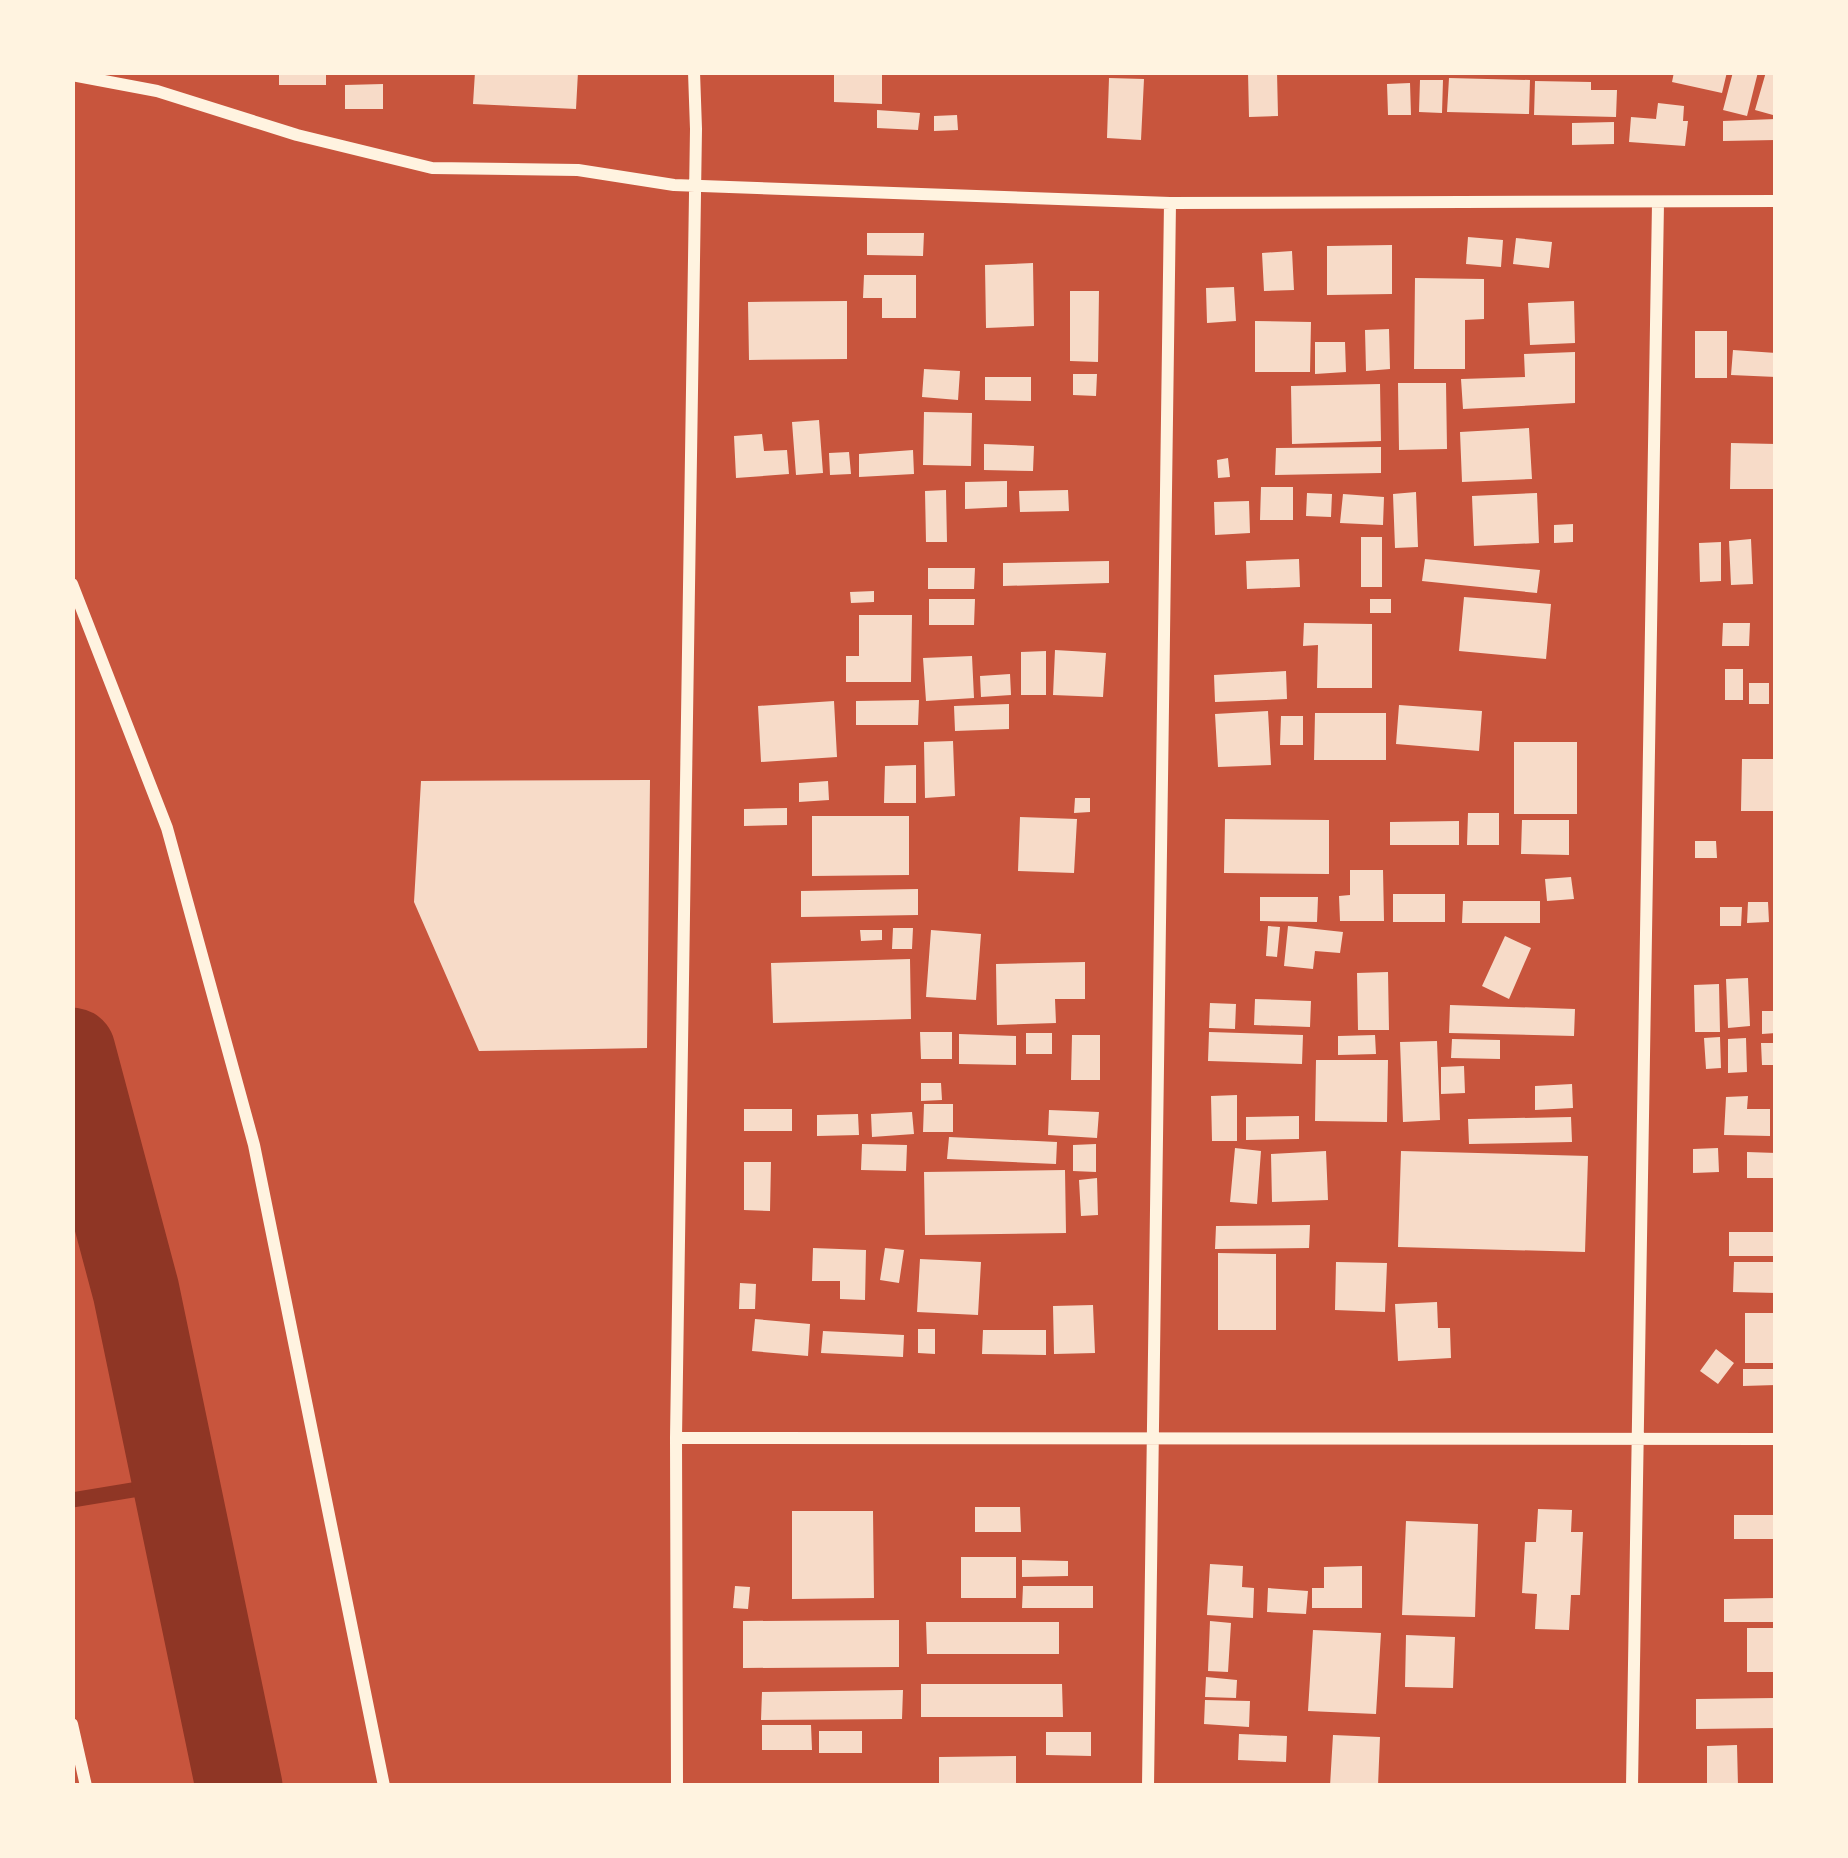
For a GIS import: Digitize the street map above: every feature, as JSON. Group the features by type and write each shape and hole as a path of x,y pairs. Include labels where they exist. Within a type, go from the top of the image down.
{"street":[{"path":"677,1786 676,1438 694,72"},
{"path":"72,75 158,91 297,135 432,168 578,170 695,184 1170,203 1776,202"},
{"path":"1148,1786 1170,203"},
{"path":"1632,1786 1658,203"},
{"path":"72,584 167,828 254,1145 384,1786"},
{"path":"676,1438 1776,1439"},
{"path":"72,1724 86,1786"}],"building":[{"path":"279,72 326,72 326,85 279,85"},
{"path":"475,72 578,72 576,109 473,104"},
{"path":"834,72 882,72 882,104 834,102"},
{"path":"1248,72 1277,72 1278,116 1249,117"},
{"path":"1674,72 1727,72 1722,93 1672,82"},
{"path":"1733,72 1758,72 1747,116 1723,110"},
{"path":"1766,72 1776,72 1773,115 1755,110"},
{"path":"1109,78 1144,79 1141,140 1107,138"},
{"path":"1449,78 1530,80 1529,114 1447,112"},
{"path":"1420,80 1443,80 1442,113 1419,112"},
{"path":"1535,81 1591,82 1591,90 1617,90 1616,117 1534,115"},
{"path":"1410,83 1411,115 1388,115 1387,84"},
{"path":"383,84 383,109 345,109 345,85"},
{"path":"1658,103 1684,106 1683,121 1688,121 1685,146 1629,142 1631,117 1656,119"},
{"path":"877,110 920,113 918,130 877,128"},
{"path":"957,115 958,130 934,131 934,116"},
{"path":"1776,119 1776,140 1723,141 1723,121"},
{"path":"1614,122 1614,144 1572,145 1572,123"},
{"path":"867,233 924,233 923,256 867,255"},
{"path":"1468,237 1503,240 1501,267 1466,264"},
{"path":"1516,238 1552,242 1549,268 1513,264"},
{"path":"1392,245 1392,294 1327,295 1327,246"},
{"path":"1292,251 1294,290 1264,291 1262,253"},
{"path":"1033,263 1034,326 986,328 985,265"},
{"path":"864,275 916,275 916,318 882,318 882,298 863,298"},
{"path":"1415,278 1484,279 1484,319 1465,320 1465,369 1414,369"},
{"path":"1234,287 1236,321 1207,323 1206,288"},
{"path":"1070,291 1099,291 1098,362 1070,361"},
{"path":"847,301 847,359 749,360 748,302"},
{"path":"1574,301 1575,343 1530,345 1528,303"},
{"path":"1255,321 1311,322 1310,372 1255,372"},
{"path":"1389,329 1390,369 1366,371 1365,330"},
{"path":"1695,331 1727,331 1727,378 1695,378"},
{"path":"1315,342 1345,342 1346,372 1315,374"},
{"path":"1733,350 1776,353 1776,377 1731,375"},
{"path":"1575,352 1575,403 1463,409 1461,379 1525,377 1524,354"},
{"path":"924,369 960,371 958,400 922,397"},
{"path":"1073,374 1097,374 1096,396 1073,395"},
{"path":"985,377 1031,377 1031,401 985,400"},
{"path":"1398,383 1446,383 1447,449 1399,450"},
{"path":"1380,384 1381,441 1292,444 1291,386"},
{"path":"924,412 972,413 971,466 923,465"},
{"path":"819,420 823,473 796,475 792,422"},
{"path":"1529,428 1532,479 1462,482 1460,432"},
{"path":"762,434 764,451 787,450 789,474 736,478 734,436"},
{"path":"1731,443 1776,444 1776,489 1730,489"},
{"path":"984,444 1034,446 1033,471 984,470"},
{"path":"1381,447 1381,473 1275,475 1276,448"},
{"path":"913,450 914,474 859,477 859,454"},
{"path":"849,452 851,474 830,475 829,453"},
{"path":"1228,458 1230,477 1218,478 1217,460"},
{"path":"1007,481 1007,507 965,509 965,482"},
{"path":"1261,487 1293,487 1293,520 1260,520"},
{"path":"946,490 947,542 926,542 925,491"},
{"path":"1068,490 1069,511 1020,512 1019,491"},
{"path":"1416,492 1418,547 1395,548 1393,494"},
{"path":"1307,493 1332,494 1331,517 1306,516"},
{"path":"1537,493 1539,543 1474,546 1472,496"},
{"path":"1343,494 1384,497 1383,525 1340,523"},
{"path":"1249,501 1250,533 1215,535 1214,502"},
{"path":"1573,524 1573,542 1554,543 1554,525"},
{"path":"1361,537 1382,537 1382,587 1361,587"},
{"path":"1751,539 1753,584 1731,585 1729,541"},
{"path":"1721,542 1721,581 1700,582 1699,543"},
{"path":"1299,559 1300,587 1247,589 1246,561"},
{"path":"1425,559 1540,570 1537,593 1422,581"},
{"path":"1109,561 1109,583 1003,586 1003,563"},
{"path":"928,568 975,568 974,589 928,589"},
{"path":"874,591 874,602 851,603 850,592"},
{"path":"1464,597 1551,604 1546,659 1459,651"},
{"path":"929,599 975,599 974,625 929,625"},
{"path":"1370,599 1391,599 1391,613 1370,613"},
{"path":"859,615 912,615 911,682 846,682 846,656 859,656"},
{"path":"1304,623 1372,624 1372,688 1317,688 1318,645 1303,646"},
{"path":"1723,623 1750,623 1749,646 1722,646"},
{"path":"1055,650 1106,653 1103,697 1053,695"},
{"path":"1046,651 1046,695 1021,695 1021,652"},
{"path":"972,656 974,698 926,701 923,658"},
{"path":"1725,669 1743,669 1743,700 1725,700"},
{"path":"1286,671 1287,699 1215,702 1214,675"},
{"path":"1010,674 1011,695 981,697 980,676"},
{"path":"1749,683 1769,683 1769,704 1749,704"},
{"path":"919,700 918,725 856,725 856,701"},
{"path":"834,701 837,757 761,762 758,706"},
{"path":"1009,704 1009,729 955,731 954,706"},
{"path":"1399,705 1482,711 1479,751 1396,744"},
{"path":"1268,711 1271,765 1218,767 1215,714"},
{"path":"1315,713 1386,713 1386,760 1314,760"},
{"path":"1281,716 1303,716 1303,745 1280,745"},
{"path":"953,741 955,796 925,798 924,742"},
{"path":"1514,742 1577,742 1577,814 1514,814"},
{"path":"1742,759 1776,759 1776,811 1741,811"},
{"path":"916,765 916,803 884,803 885,766"},
{"path":"650,780 647,1048 479,1051 414,902 421,781"},
{"path":"828,781 829,800 799,802 799,783"},
{"path":"1075,798 1090,798 1090,812 1074,813"},
{"path":"787,808 787,825 744,826 744,809"},
{"path":"1468,813 1499,813 1499,845 1467,845"},
{"path":"812,816 909,816 909,875 812,876"},
{"path":"1020,817 1077,819 1074,873 1018,871"},
{"path":"1225,819 1329,820 1329,874 1224,873"},
{"path":"1522,820 1569,820 1569,855 1521,854"},
{"path":"1459,821 1459,845 1390,845 1390,822"},
{"path":"1695,841 1716,841 1717,858 1695,858"},
{"path":"1350,870 1383,870 1384,921 1340,921 1339,896 1350,895"},
{"path":"1571,877 1574,899 1547,901 1545,879"},
{"path":"918,889 918,915 801,917 801,891"},
{"path":"1393,894 1445,894 1445,922 1393,922"},
{"path":"1260,897 1318,897 1317,922 1260,921"},
{"path":"1463,901 1540,901 1540,923 1462,923"},
{"path":"1748,902 1768,902 1769,922 1747,923"},
{"path":"1720,907 1742,907 1741,926 1720,926"},
{"path":"1268,926 1280,927 1277,957 1266,956"},
{"path":"1288,926 1343,932 1340,953 1315,951 1313,969 1284,966"},
{"path":"893,928 913,928 912,949 892,949"},
{"path":"860,930 882,930 882,940 861,941"},
{"path":"931,930 981,934 976,1000 926,997"},
{"path":"1505,936 1531,948 1509,999 1482,986"},
{"path":"910,959 911,1019 773,1023 771,963"},
{"path":"1085,962 1085,999 1055,999 1056,1023 997,1025 996,964"},
{"path":"1388,972 1389,1030 1358,1030 1357,973"},
{"path":"1748,978 1750,1026 1728,1028 1726,979"},
{"path":"1719,984 1720,1032 1695,1032 1694,985"},
{"path":"1255,999 1311,1001 1310,1027 1254,1025"},
{"path":"1210,1003 1236,1004 1235,1029 1209,1028"},
{"path":"1450,1005 1575,1009 1574,1036 1449,1033"},
{"path":"1762,1011 1776,1011 1776,1033 1762,1034"},
{"path":"920,1032 952,1032 952,1059 921,1059"},
{"path":"1209,1032 1303,1035 1302,1064 1208,1061"},
{"path":"1026,1033 1052,1033 1052,1054 1026,1054"},
{"path":"959,1034 1016,1036 1016,1065 959,1064"},
{"path":"1072,1035 1100,1035 1100,1080 1071,1080"},
{"path":"1375,1035 1376,1054 1338,1055 1338,1036"},
{"path":"1720,1037 1721,1068 1706,1069 1704,1038"},
{"path":"1746,1038 1747,1072 1728,1073 1728,1039"},
{"path":"1452,1039 1500,1040 1500,1059 1451,1058"},
{"path":"1437,1041 1440,1120 1403,1122 1400,1042"},
{"path":"1761,1043 1776,1043 1776,1065 1762,1065"},
{"path":"1316,1060 1388,1060 1387,1122 1315,1121"},
{"path":"1464,1066 1465,1093 1441,1094 1441,1067"},
{"path":"921,1083 941,1083 942,1100 921,1101"},
{"path":"1572,1084 1573,1108 1535,1110 1535,1086"},
{"path":"1237,1095 1237,1141 1212,1141 1211,1096"},
{"path":"1748,1096 1747,1109 1770,1109 1770,1136 1724,1135 1726,1097"},
{"path":"924,1104 953,1104 953,1132 923,1132"},
{"path":"744,1109 792,1109 792,1131 744,1131"},
{"path":"1049,1110 1099,1112 1097,1138 1048,1135"},
{"path":"912,1112 914,1134 872,1137 871,1114"},
{"path":"858,1114 859,1135 817,1136 817,1115"},
{"path":"1299,1116 1299,1139 1246,1140 1246,1117"},
{"path":"1571,1117 1572,1142 1469,1144 1468,1119"},
{"path":"949,1137 1057,1142 1056,1164 947,1159"},
{"path":"862,1144 907,1145 906,1171 861,1170"},
{"path":"1096,1144 1096,1172 1073,1171 1073,1145"},
{"path":"1235,1148 1261,1151 1257,1204 1230,1202"},
{"path":"1718,1148 1719,1172 1693,1173 1693,1149"},
{"path":"1326,1151 1328,1200 1272,1202 1271,1154"},
{"path":"1401,1151 1588,1156 1585,1252 1398,1247"},
{"path":"1747,1152 1776,1153 1776,1178 1747,1178"},
{"path":"744,1162 771,1162 770,1211 744,1210"},
{"path":"1065,1170 1066,1233 925,1235 924,1172"},
{"path":"1097,1178 1098,1215 1081,1216 1079,1180"},
{"path":"1310,1225 1309,1248 1215,1249 1216,1226"},
{"path":"1729,1232 1776,1232 1776,1256 1729,1256"},
{"path":"813,1248 866,1250 865,1300 840,1299 840,1281 812,1281"},
{"path":"885,1248 904,1250 899,1283 880,1280"},
{"path":"1218,1253 1276,1254 1276,1330 1218,1330"},
{"path":"920,1259 981,1262 978,1315 917,1312"},
{"path":"1336,1262 1387,1263 1385,1312 1335,1310"},
{"path":"1734,1262 1776,1262 1776,1293 1733,1292"},
{"path":"740,1283 756,1284 755,1309 739,1309"},
{"path":"1437,1302 1438,1328 1450,1328 1451,1358 1398,1361 1395,1304"},
{"path":"1093,1305 1095,1353 1054,1354 1053,1306"},
{"path":"1745,1313 1776,1313 1776,1363 1745,1363"},
{"path":"755,1319 810,1324 808,1356 752,1351"},
{"path":"918,1329 935,1329 935,1354 918,1353"},
{"path":"983,1330 1046,1330 1046,1355 982,1354"},
{"path":"823,1331 904,1335 903,1357 821,1353"},
{"path":"1716,1349 1734,1363 1718,1384 1700,1371"},
{"path":"1743,1369 1776,1369 1776,1385 1743,1386"},
{"path":"975,1507 1020,1507 1021,1532 975,1532"},
{"path":"1538,1509 1572,1510 1571,1532 1583,1532 1580,1595 1571,1595 1569,1630 1535,1629 1537,1594 1522,1593 1525,1542 1536,1542"},
{"path":"792,1511 873,1511 874,1598 792,1599"},
{"path":"1734,1515 1774,1515 1774,1539 1734,1539"},
{"path":"1406,1521 1478,1524 1475,1617 1402,1615"},
{"path":"961,1557 1016,1557 1016,1598 961,1598"},
{"path":"1022,1560 1068,1561 1068,1576 1022,1577"},
{"path":"1210,1564 1243,1566 1242,1587 1254,1588 1253,1618 1207,1615"},
{"path":"1362,1566 1362,1608 1312,1608 1312,1588 1324,1588 1324,1567"},
{"path":"735,1586 750,1587 748,1609 733,1608"},
{"path":"1023,1586 1093,1586 1093,1608 1022,1608"},
{"path":"1268,1588 1308,1591 1306,1614 1267,1612"},
{"path":"1776,1598 1776,1622 1724,1622 1724,1599"},
{"path":"899,1620 899,1667 743,1668 743,1621"},
{"path":"1210,1621 1231,1623 1228,1672 1208,1671"},
{"path":"926,1622 1059,1622 1059,1654 927,1654"},
{"path":"1747,1628 1776,1628 1776,1672 1747,1672"},
{"path":"1313,1630 1381,1633 1376,1714 1308,1711"},
{"path":"1406,1635 1455,1637 1453,1688 1405,1687"},
{"path":"1206,1677 1237,1680 1236,1698 1205,1697"},
{"path":"921,1684 1062,1684 1063,1717 921,1717"},
{"path":"903,1690 902,1719 761,1720 762,1692"},
{"path":"1775,1698 1775,1728 1696,1729 1696,1699"},
{"path":"1205,1700 1250,1701 1249,1727 1204,1724"},
{"path":"762,1725 811,1725 812,1750 762,1750"},
{"path":"819,1731 862,1731 862,1753 819,1753"},
{"path":"1046,1732 1091,1732 1091,1756 1046,1755"},
{"path":"1239,1734 1287,1736 1286,1762 1238,1760"},
{"path":"1333,1735 1380,1737 1378,1786 1330,1786"},
{"path":"1737,1745 1738,1786 1707,1786 1707,1746"},
{"path":"1016,1756 1016,1786 939,1786 939,1757"}],"waterway":[{"path":"72,1051 136,1291 239,1786"},
{"path":"72,1500 175,1483"}]}
